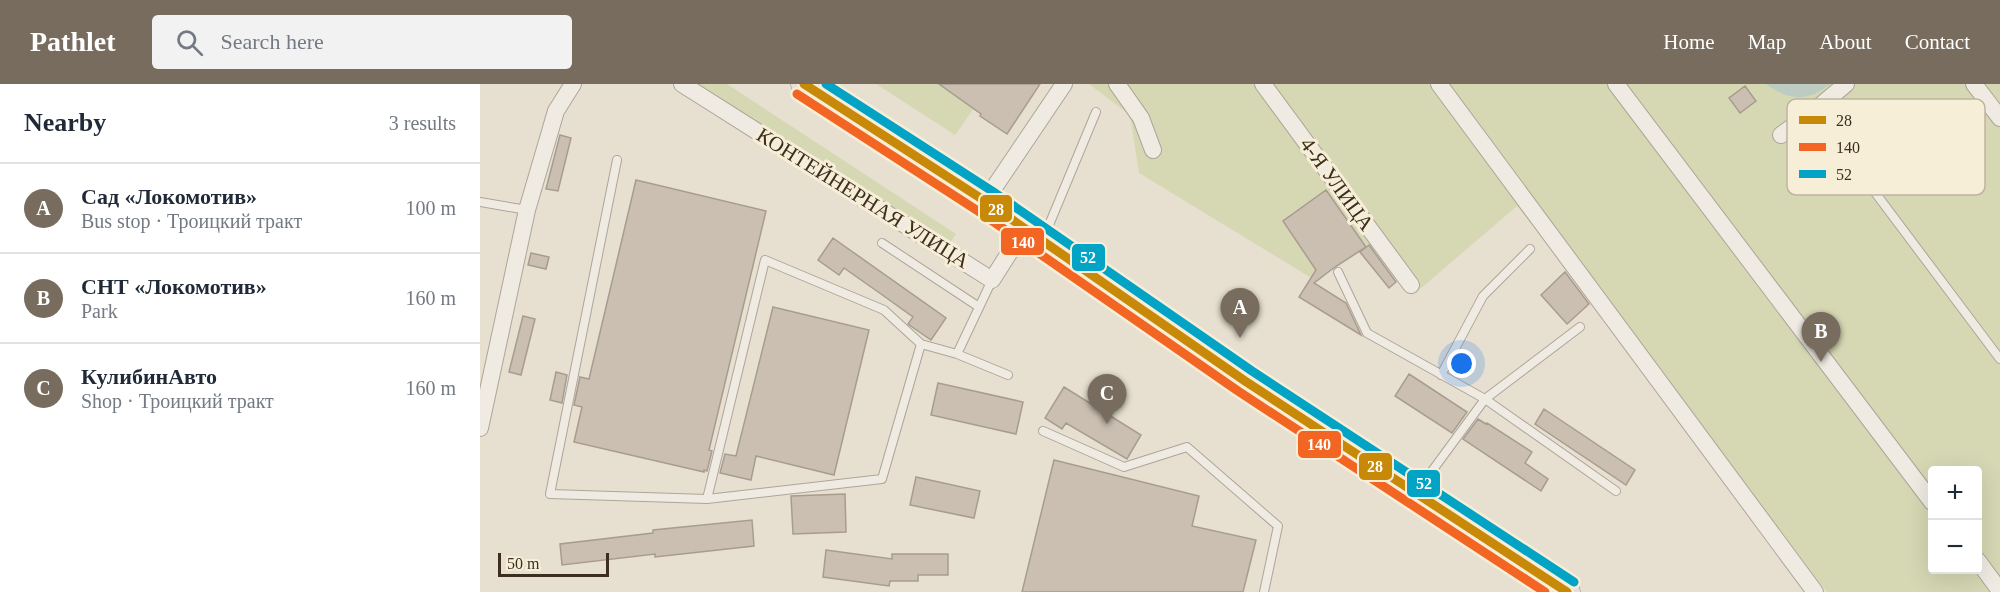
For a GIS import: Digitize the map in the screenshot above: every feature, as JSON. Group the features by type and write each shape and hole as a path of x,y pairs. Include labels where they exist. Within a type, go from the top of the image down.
{"main road":[{"path":"804,84 985,201 1245,381 1567,592"}],"street":[{"path":"480,428 527,210 556,111 573,84"},
{"name":"КОНТЕЙНЕРНАЯ УЛИЦА","path":"682,84 992,280 1034,234"},
{"path":"985,201 1064,84"},
{"path":"1117,84 1141,118 1153,150"},
{"name":"4-Я УЛИЦА","path":"1263,84 1411,285"},
{"path":"1439,84 1815,592"},
{"path":"1616,84 1928,497"},
{"path":"1828,99 1846,84"},
{"path":"1974,84 2000,118"},
{"path":"1781,135 1787,131"},
{"path":"1982,568 2000,591"}],"lane":[{"path":"1034,234 1096,112"},
{"path":"617,160 550,494 706,499 882,480 921,344"},
{"path":"1877,195 2000,359"},
{"path":"480,202 527,210"},
{"path":"882,243 979,307"},
{"path":"1441,375 1483,296 1530,249"},
{"path":"706,499 765,260 884,310 921,344 957,354 1008,375"},
{"path":"1338,272 1367,333 1485,399 1616,491"},
{"path":"957,354 992,280"},
{"path":"1416,492 1485,399 1580,327"},
{"path":"1043,431 1124,467 1187,447 1278,526 1263,592"}],"green space":[{"path":"690,84 727,84 956,234 950,243"},
{"path":"876,84 962,84 977,104 955,135"},
{"path":"1089,84 2000,84 2000,592 1827,592 1517,206 1413,295 1360,240 1318,282 1139,173 1130,115"}],"shaded area":[{"path":"1766,84 1830,84 1814,94 1798,97 1783,94"}],"building":[{"path":"939,84 1040,84 1007,134"},
{"path":"1745,86 1756,101 1740,113 1729,98"},
{"path":"560,135 571,138 558,191 546,189"},
{"path":"636,180 766,211 709,450 712,451 707,471 704,470 704,472 574,442 582,407 574,405 580,377 589,379"},
{"path":"1326,190 1366,247 1314,283 1346,303 1361,335 1299,297 1316,270 1283,221"},
{"path":"833,238 946,318 931,340 908,324 913,317 881,294 844,268 839,275 818,260"},
{"path":"1369,245 1396,282 1389,288 1360,252"},
{"path":"531,253 549,257 546,269 528,265"},
{"path":"1565,272 1589,304 1567,324 1541,295"},
{"path":"773,307 869,330 834,475 756,456 751,480 720,473 725,454 736,456"},
{"path":"523,316 535,319 521,375 509,372"},
{"path":"556,372 567,375 562,403 550,400"},
{"path":"1409,374 1467,412 1452,433 1395,396"},
{"path":"938,383 1023,402 1016,434 931,415"},
{"path":"1064,387 1141,435 1127,459 1066,423 1062,429 1045,418"},
{"path":"1544,409 1635,470 1626,485 1535,424"},
{"path":"1478,419 1532,452 1525,463 1548,479 1541,491 1463,439"},
{"path":"1054,460 1199,496 1192,526 1256,540 1243,592 1022,592"},
{"path":"916,477 980,491 974,518 910,505"},
{"path":"845,494 846,532 793,534 791,496"},
{"path":"752,520 754,546 562,565 560,544 653,533 653,530"},
{"path":"826,550 892,559 892,554 948,554 948,575 918,575 918,581 890,581 889,586 823,577"}],"transit line":[{"name":"28","path":"804,84 985,201 1245,381 1567,592"},
{"name":"52","path":"826,84 992,191 1252,371 1574,582"},
{"name":"140","path":"797,94 978,211 1238,391 1545,592"}],"place":[{"name":"Сад «Локомотив»","path":"1240,338"},
{"name":"СНТ «Локомотив»","path":"1821,362"},
{"name":"КулибинАвто","path":"1107,424"}]}
